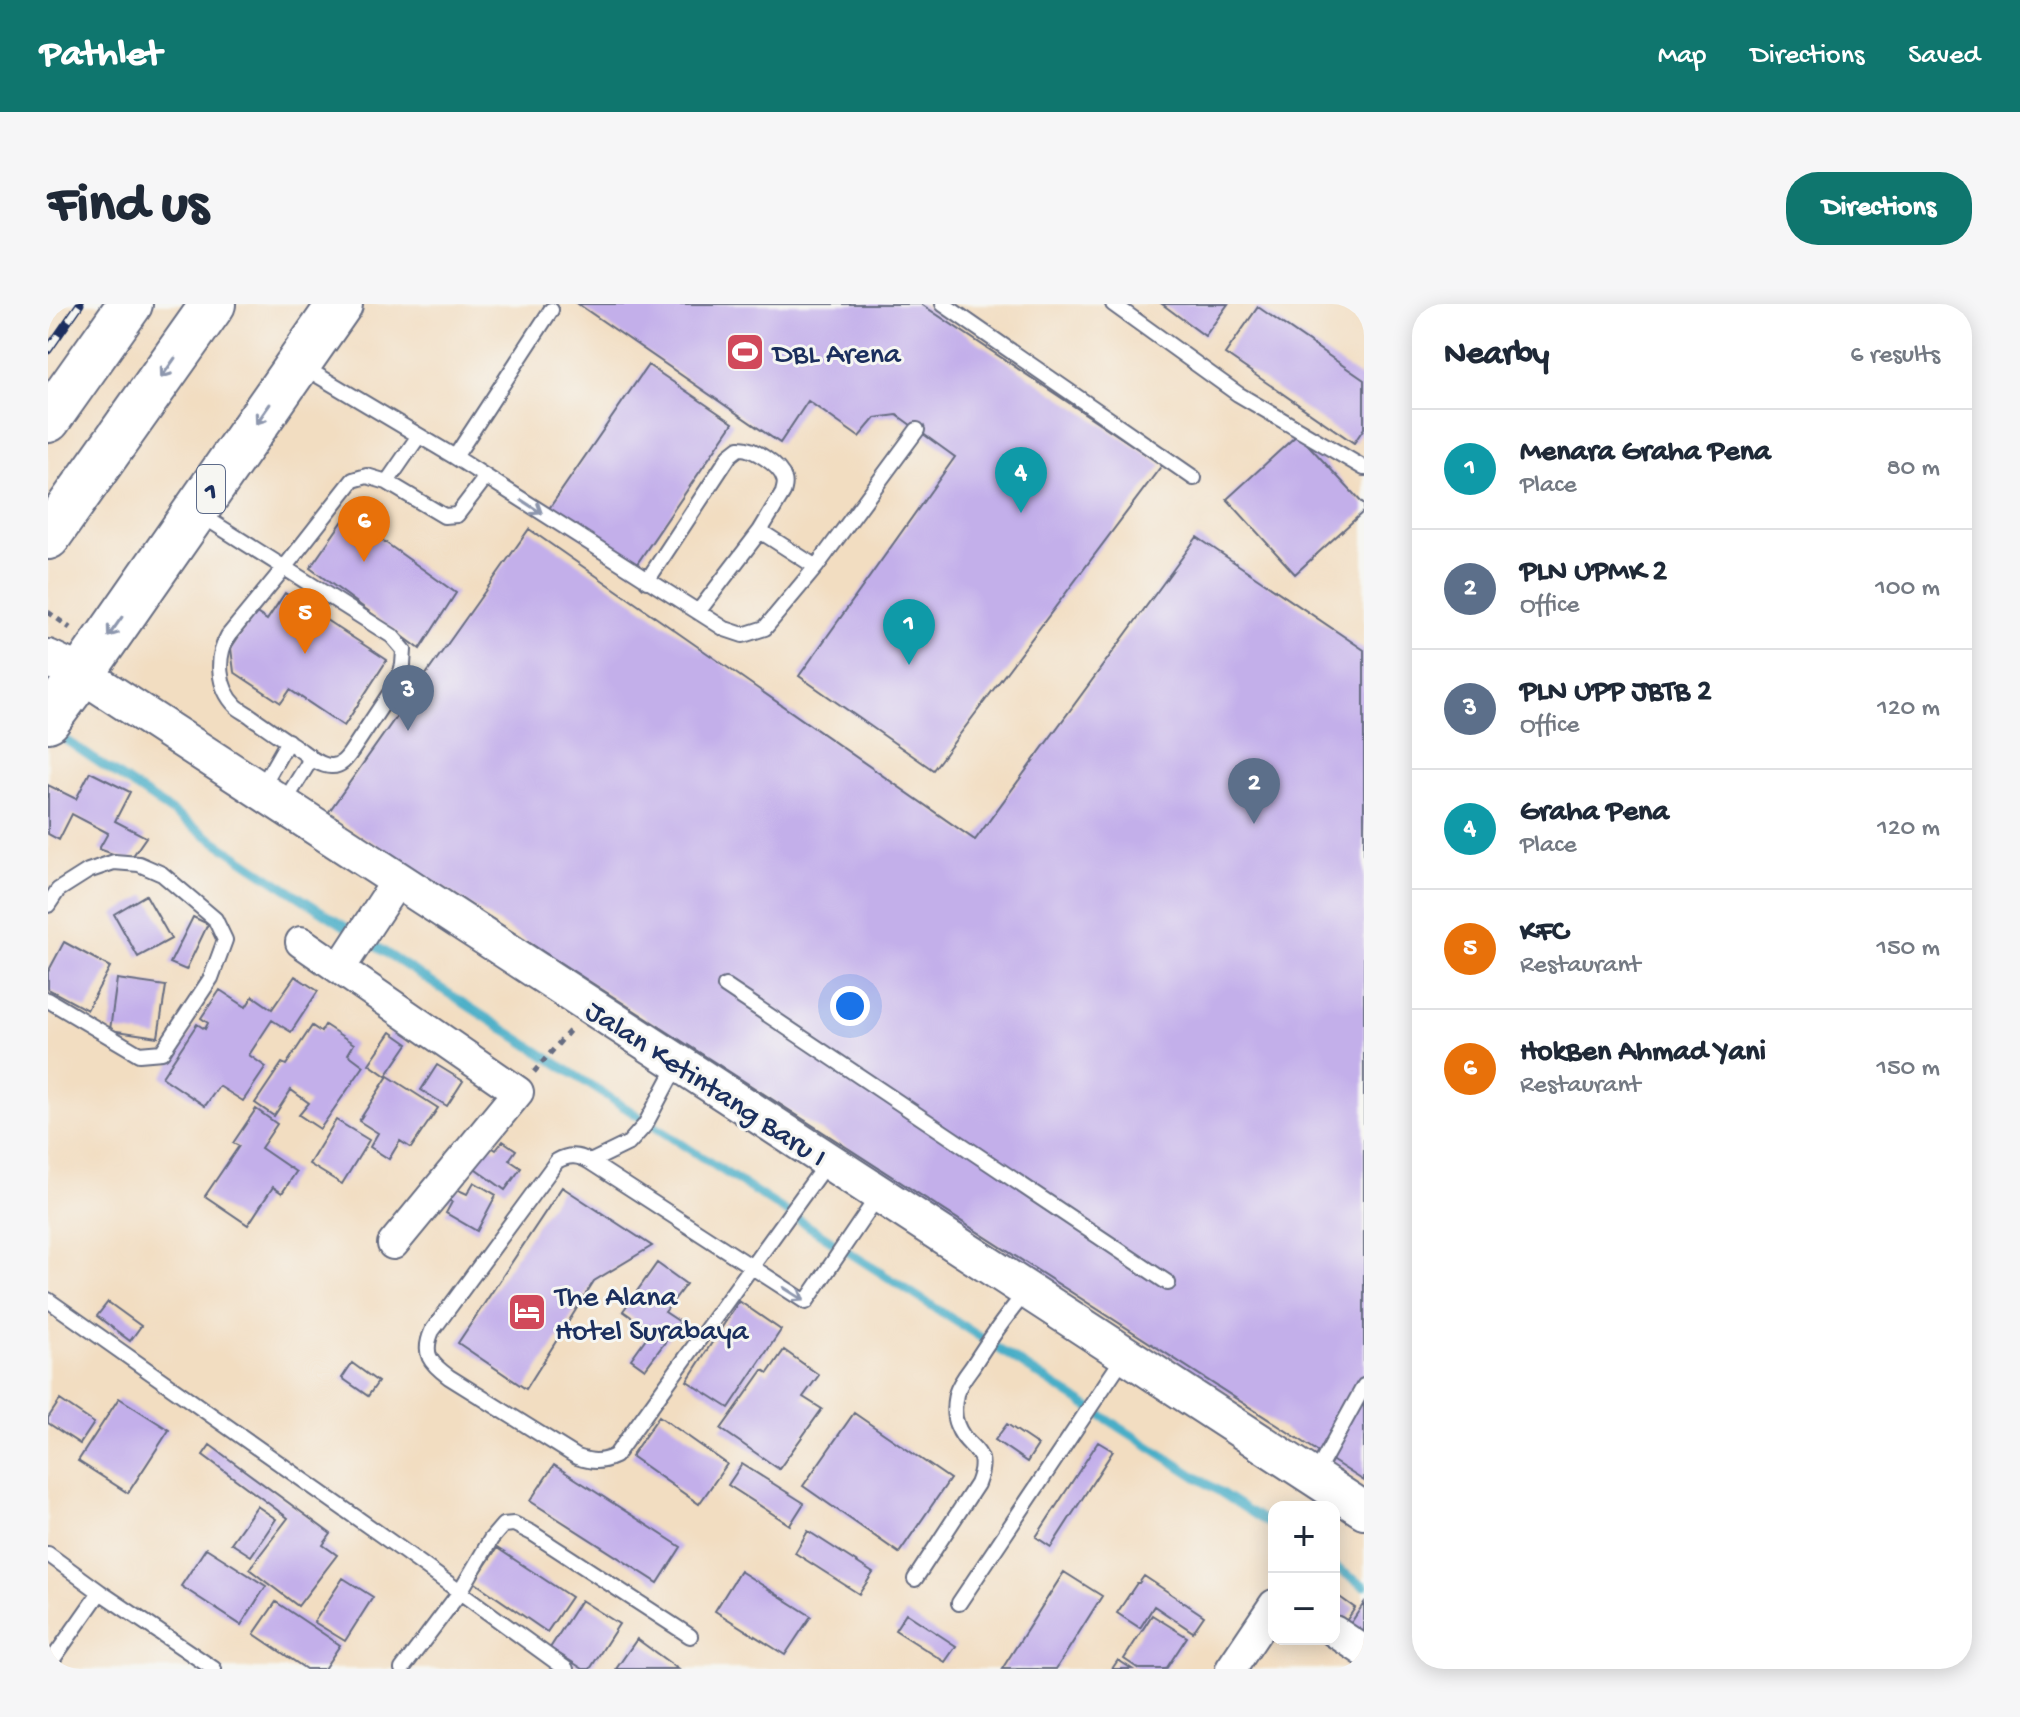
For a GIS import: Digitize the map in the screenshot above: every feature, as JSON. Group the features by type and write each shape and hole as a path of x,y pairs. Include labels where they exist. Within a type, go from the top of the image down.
{"highway":[{"path":"48,420 130,304"},
{"path":"48,537 213,304"},
{"name":"1","path":"50,716 65,666 195,512 340,304"}],"street":[{"name":"Jalan Ketintang Baru I","path":"65,666 1314,1477 1349,1509"},
{"path":"346,958 397,881"},
{"path":"301,942 346,958 518,1092 393,1244"},
{"path":"1231,1669 1268,1614"},
{"path":"1340,1635 1364,1651"}],"lane":[{"path":"943,304 984,339 1194,478"},
{"path":"1113,304 1238,394 1364,468"},
{"path":"455,457 551,310"},
{"path":"298,364 455,457 725,629 743,635 765,628 816,567 917,430"},
{"path":"387,482 418,437"},
{"path":"647,581 730,455 739,448 750,449 776,468 784,478 783,493 760,531 698,612"},
{"path":"195,512 284,568 392,636 404,650 398,681 344,761 335,766 326,766 309,756 235,706 225,689 219,662 221,648 228,636 284,568 353,480 367,476 387,482 449,517 457,515 486,477"},
{"path":"760,531 816,567"},
{"path":"271,798 288,741"},
{"path":"271,798 308,764 309,756"},
{"path":"48,905 58,890 88,871 114,862 139,864 162,874 215,919 225,940 211,978 162,1052 139,1054 48,1000"},
{"path":"725,986 1168,1283"},
{"path":"590,1162 629,1143 645,1125 678,1063"},
{"path":"828,1161 784,1223 752,1267 615,1456 592,1462 577,1457 449,1377 436,1368 428,1354 427,1343 432,1331 557,1161 569,1156 578,1156 590,1162 752,1267 806,1302 880,1194"},
{"path":"915,1579 977,1484 983,1469 980,1454 957,1425 954,1409 957,1391 1003,1319 1027,1290"},
{"path":"48,1300 566,1669"},
{"path":"959,1603 1125,1354"},
{"path":"1314,1477 1364,1386"},
{"path":"402,1669 460,1592 491,1539 503,1525 514,1524 532,1533 690,1636"},
{"path":"48,1554 214,1669"},
{"path":"48,1666 100,1592"}],"path":[{"path":"540,1066 557,1045"}],"building":[{"path":"578,304 921,304 1162,465 933,770 799,676 955,457 897,415 875,418 859,437 808,401 780,443"},
{"path":"1162,304 1228,304 1205,336"},
{"path":"1258,307 1364,380 1364,428 1354,443 1225,354"},
{"path":"648,365 733,423 632,571 546,513"},
{"path":"1298,434 1364,505 1364,511 1295,574 1227,499"},
{"path":"347,515 456,593 420,649 310,568"},
{"path":"529,529 975,840 1197,537 1364,650 1364,1481 328,813"},
{"path":"285,593 387,660 344,726 290,690 281,703 234,672 231,648 255,612 267,620"},
{"path":"90,772 130,792 115,821 146,837 130,860 99,849 108,833 72,814 59,840 48,834 48,785 76,799"},
{"path":"146,895 171,939 138,957 114,914"},
{"path":"193,917 208,924 186,970 170,963"},
{"path":"64,942 110,967 87,1010 48,989 48,972"},
{"path":"295,976 318,991 291,1032 272,1020 249,1055 266,1067 243,1101 219,1086 205,1106 162,1077 197,1024 205,1029 208,1023 201,1018 220,990 246,1007 253,996 272,1009"},
{"path":"117,979 166,986 158,1037 110,1030"},
{"path":"325,1025 354,1044 348,1054 364,1066 320,1129 299,1115 309,1103 291,1090 274,1116 255,1103 312,1026 321,1032"},
{"path":"391,1032 408,1044 386,1076 369,1064"},
{"path":"437,1065 463,1081 447,1106 421,1090"},
{"path":"388,1076 438,1108 411,1148 400,1141 389,1159 370,1147 378,1133 359,1121"},
{"path":"256,1109 277,1124 261,1148 296,1172 282,1193 273,1187 248,1225 205,1196 239,1146 233,1143"},
{"path":"336,1120 369,1140 342,1184 309,1164"},
{"path":"503,1141 516,1150 509,1160 521,1168 505,1190 472,1166 488,1145 496,1150"},
{"path":"474,1182 496,1195 477,1231 446,1213 452,1202 446,1199 452,1187 467,1194"},
{"name":"The Alana Hotel Surabaya","path":"562,1187 652,1246 594,1281 526,1389 458,1343"},
{"path":"657,1263 686,1284 665,1312 680,1322 645,1369 631,1359 651,1331 623,1311"},
{"path":"739,1301 781,1330 729,1408 687,1381"},
{"path":"108,1302 141,1326 130,1341 97,1316"},
{"path":"784,1350 819,1375 803,1397 822,1409 779,1469 721,1429 763,1370 768,1373"},
{"path":"352,1363 378,1382 368,1396 342,1378"},
{"path":"119,1398 169,1430 128,1493 78,1461"},
{"path":"60,1400 94,1423 80,1444 48,1423"},
{"path":"854,1413 950,1479 899,1553 803,1486"},
{"path":"659,1416 727,1464 699,1504 631,1456"},
{"path":"1007,1424 1038,1445 1027,1462 995,1440"},
{"path":"1098,1442 1113,1451 1051,1547 1036,1537"},
{"path":"210,1445 331,1534 323,1545 337,1555 298,1606 249,1569 288,1518 203,1455"},
{"path":"742,1464 804,1503 790,1525 728,1485"},
{"path":"554,1465 681,1547 658,1583 530,1501"},
{"path":"257,1506 276,1519 251,1556 231,1543"},
{"path":"808,1531 873,1573 859,1594 795,1553"},
{"path":"206,1548 266,1586 241,1625 181,1586"},
{"path":"497,1548 571,1597 547,1632 474,1582"},
{"path":"740,1571 811,1616 785,1655 715,1611"},
{"path":"1064,1572 1102,1596 1056,1669 1002,1669"},
{"path":"1144,1576 1204,1616 1193,1632 1154,1606 1140,1628 1117,1613"},
{"path":"343,1578 373,1597 345,1641 314,1622"},
{"path":"1340,1597 1355,1608 1340,1626"},
{"path":"581,1600 619,1624 590,1669 583,1669 550,1648"},
{"path":"276,1602 340,1645 324,1669 306,1669 254,1634"},
{"path":"1364,1603 1364,1641 1347,1629"},
{"path":"906,1613 956,1646 945,1662 895,1630"},
{"path":"1152,1615 1187,1637 1166,1669 1139,1669 1124,1659"},
{"path":"637,1639 678,1669 616,1669"},
{"path":"1118,1660 1132,1669 1112,1669"}],"waterway":[{"path":"54,732 253,867 1268,1523"},
{"path":"1340,1570 1364,1586"}],"railway":[{"path":"48,350 80,304"}],"place":[{"name":"DBL Arena","path":"745,352"},
{"name":"Graha Pena","path":"1021,513"},
{"name":"HokBen Ahmad Yani","path":"364,562"},
{"name":"KFC","path":"305,654"},
{"name":"Menara Graha Pena","path":"909,665"},
{"name":"PLN UPP JBTB 2","path":"408,731"},
{"name":"PLN UPMK 2","path":"1254,824"},
{"name":"The Alana Hotel Surabaya","path":"527,1312"}]}
